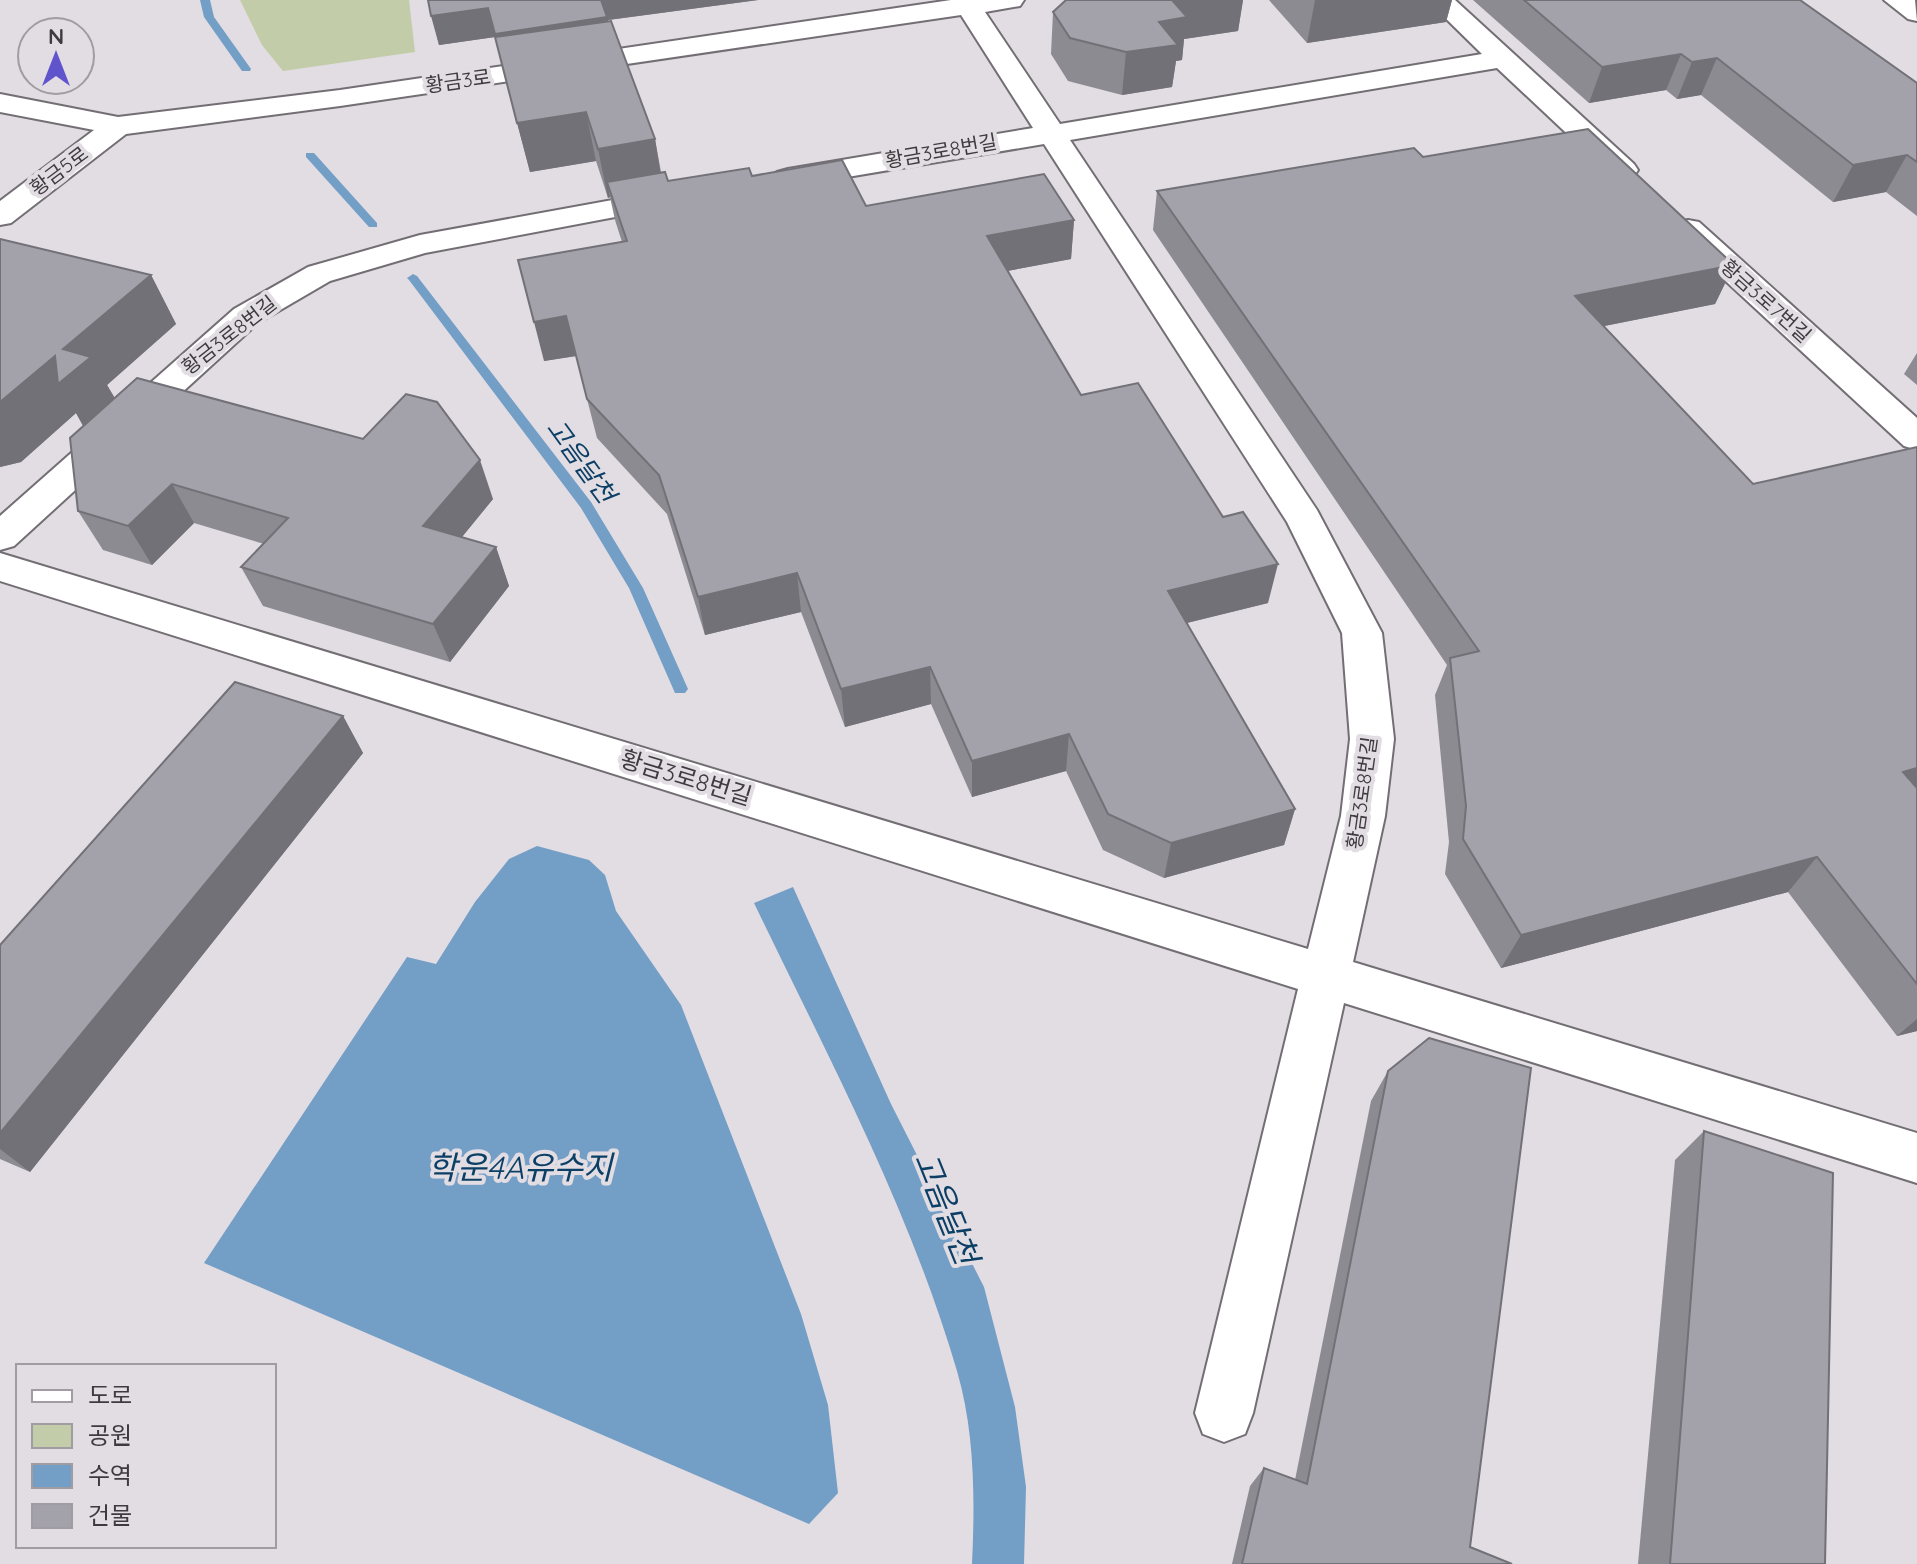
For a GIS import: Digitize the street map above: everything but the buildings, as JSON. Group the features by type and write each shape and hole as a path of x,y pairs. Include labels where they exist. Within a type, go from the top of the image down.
{"street":[{"name":"황금3로","path":"0,103 118,126 340,98 966,3 1011,0"},
{"path":"1440,0 1640,185"},
{"path":"1897,0 1917,13"},
{"path":"966,3 1052,132 1501,59"},
{"name":"황금5로","path":"0,216 118,126"},
{"name":"황금3로8번길","path":"758,183 1052,132 1304,519 1362,633 1372,739 1363,816 1224,1413"},
{"name":"황금3로8번길","path":"0,537 246,316 319,274 420,244 696,194"},
{"name":"황금3로7번길","path":"1663,206 1917,438"},
{"name":"황금3로8번길","path":"0,567 1917,1158"}],"green space":[{"path":"240,0 409,0 415,52 283,71 262,45"}],"water":[{"name":"학운4A유수지","path":"537,846 589,860 605,875 616,911 681,1005 801,1314 828,1405 838,1493 809,1524 204,1263 407,957 436,964 475,902 509,859"},
{"path":"793,887 891,1104 984,1287 1015,1407 1026,1487 1024,1564 972,1564 973,1491 967,1418 957,1371 937,1310 865,1132 754,903"}],"waterway":[{"name":"고음달천","path":"205,0 209,17 246,69"},
{"name":"고음달천","path":"310,155 373,225"},
{"name":"고음달천","path":"413,278 586,505 636,588 680,689"}]}
